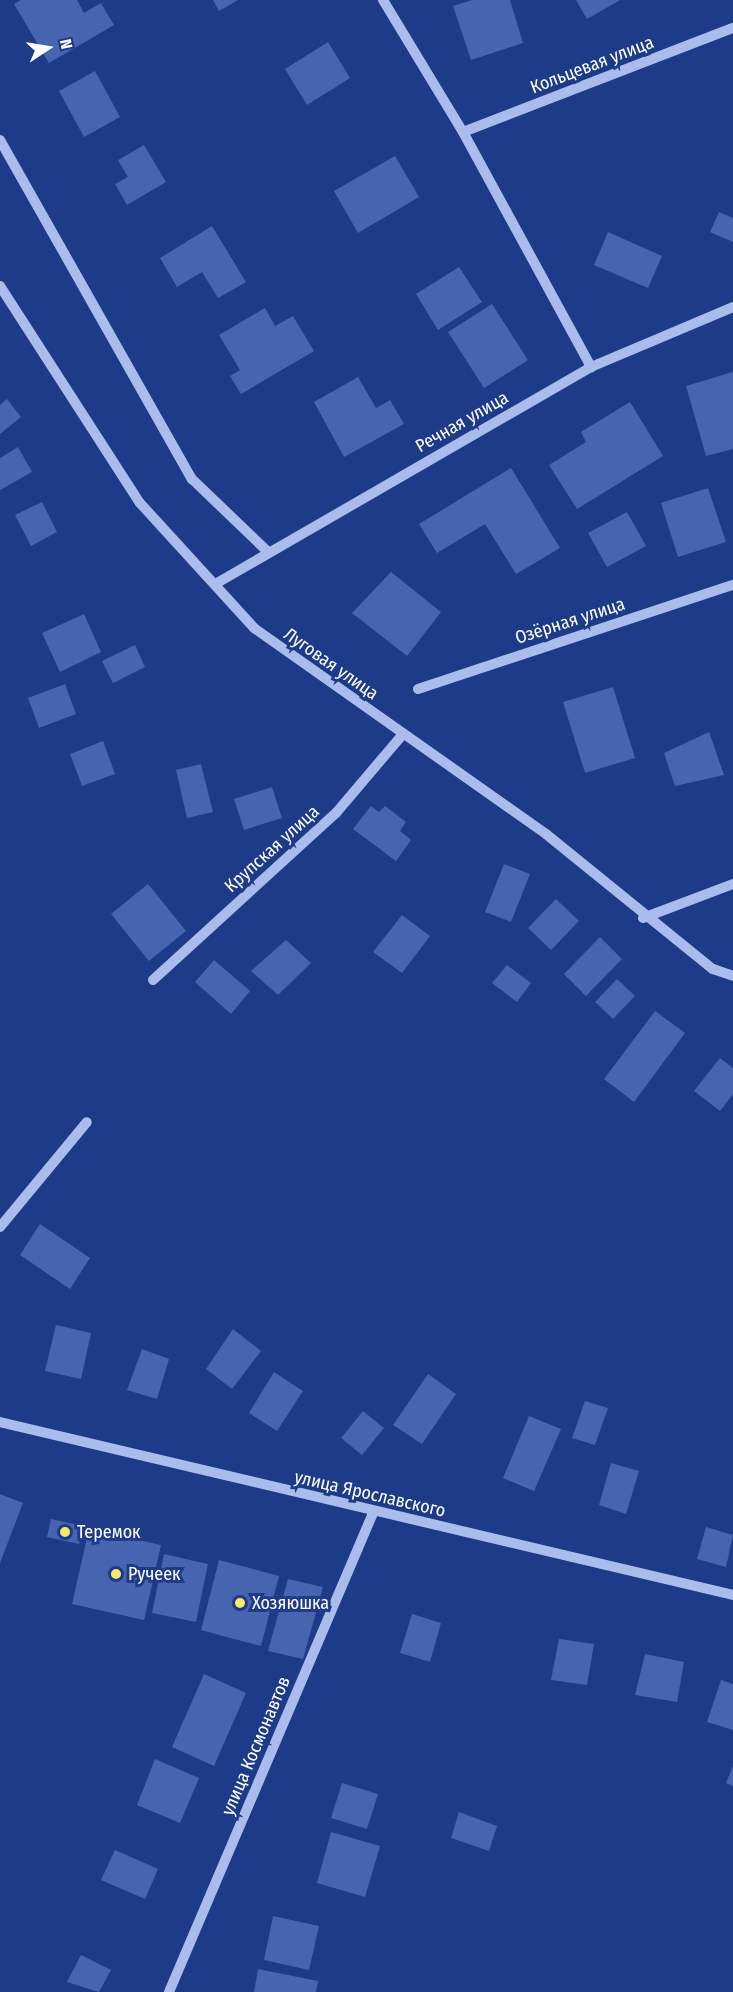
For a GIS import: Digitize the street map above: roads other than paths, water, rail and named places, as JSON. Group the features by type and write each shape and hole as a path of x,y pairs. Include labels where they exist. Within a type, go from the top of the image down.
{"street":[{"path":"382,0 464,132 591,367"},
{"name":"Кольцевая улица","path":"464,132 733,28"},
{"path":"0,140 192,479 268,552"},
{"name":"Луговая улица","path":"0,286 140,503 216,583 254,628 546,834 643,918 712,969 733,976"},
{"name":"Речная улица","path":"216,583 591,367 733,307"},
{"name":"Озёрная улица","path":"418,689 733,585"},
{"name":"Крупская улица","path":"153,980 336,813 403,734"},
{"path":"643,918 733,884"},
{"path":"0,1227 87,1122"},
{"name":"улица Ярославского","path":"0,1422 373,1513 733,1595"},
{"name":"улица Космонавтов","path":"169,1992 373,1513"}],"place":[{"name":"Теремок","path":"65,1532"},
{"name":"Ручеек","path":"116,1574"},
{"name":"Хозяюшка","path":"240,1603"}]}
